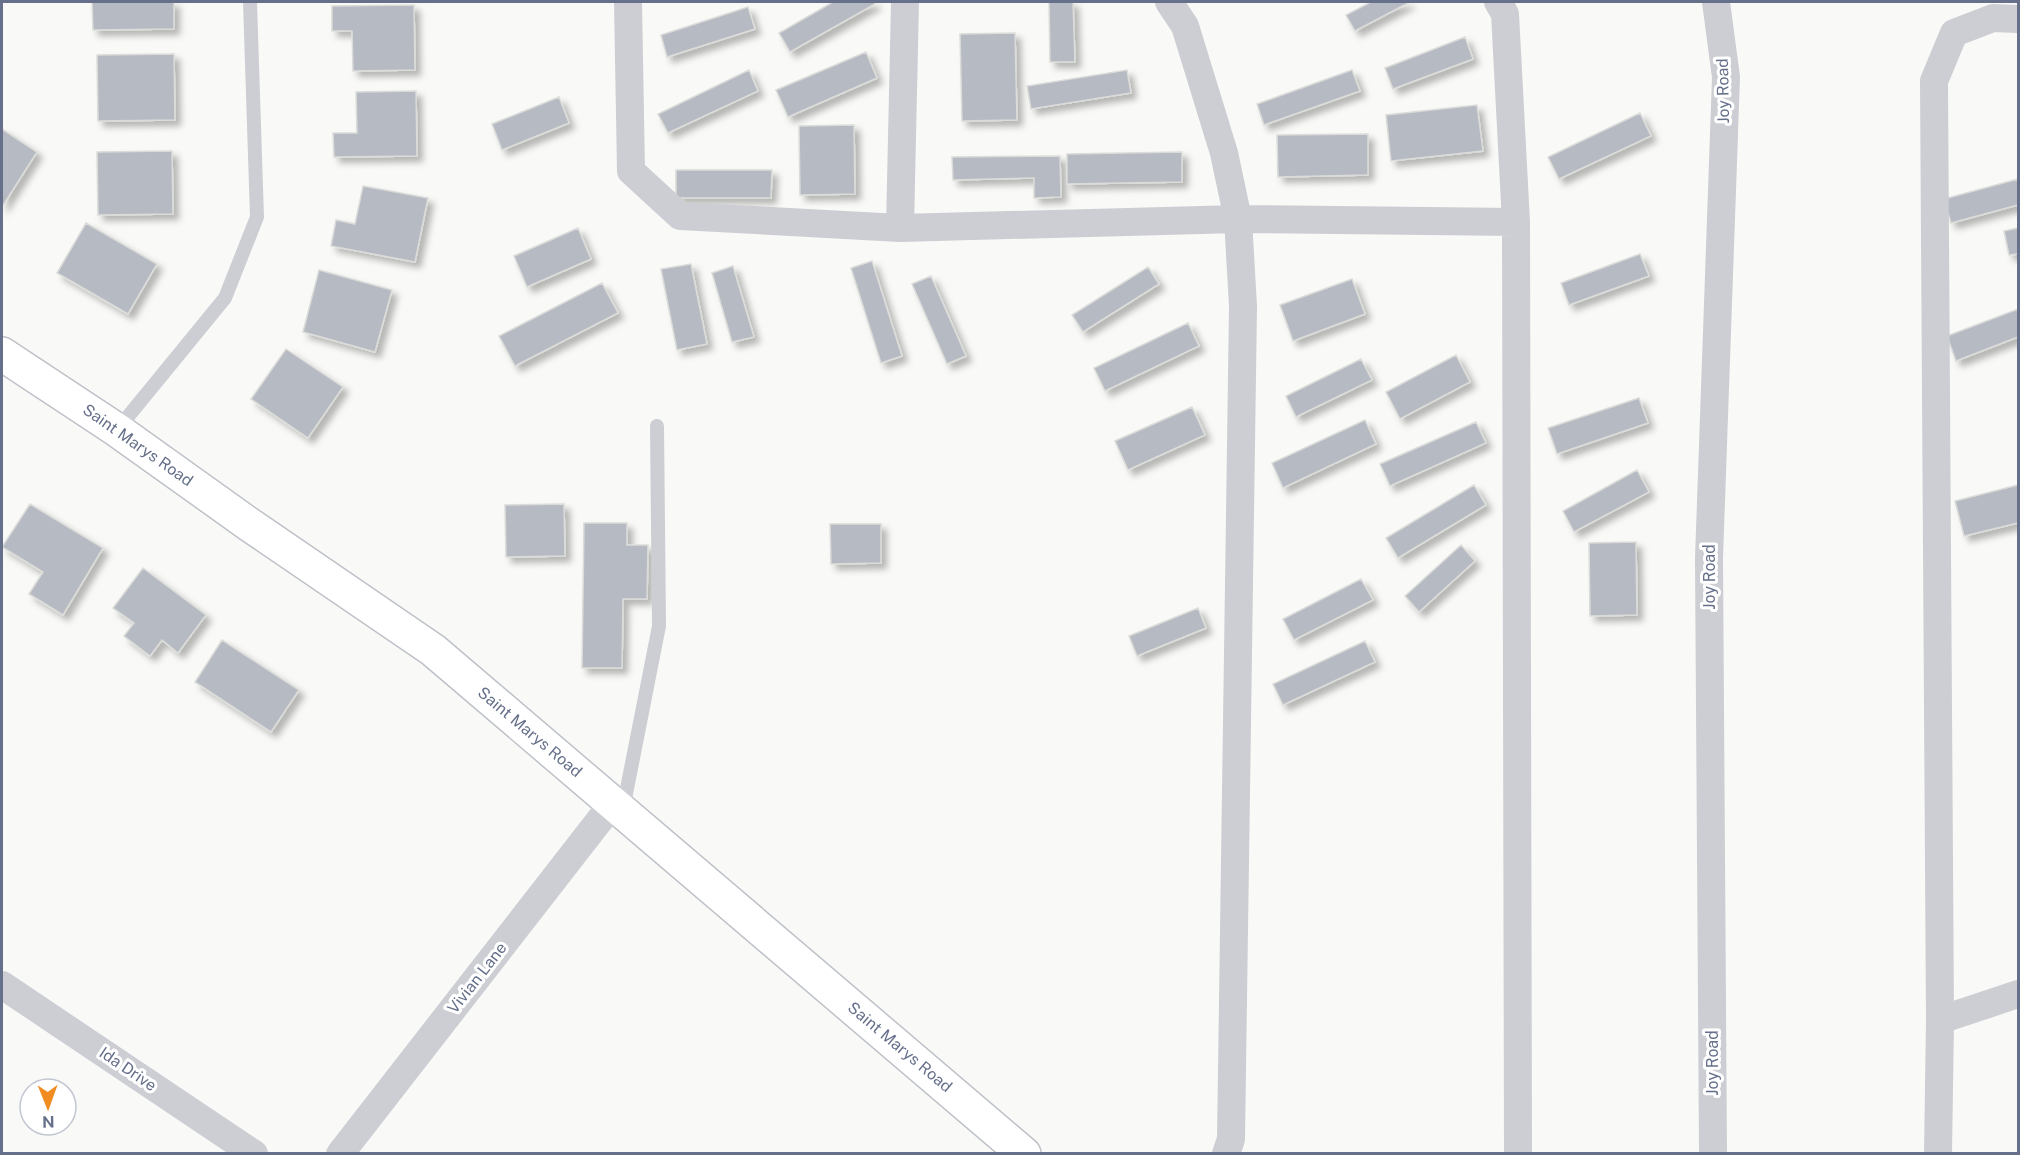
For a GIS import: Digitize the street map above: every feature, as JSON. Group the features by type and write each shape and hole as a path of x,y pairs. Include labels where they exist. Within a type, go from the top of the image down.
{"main road":[{"name":"Saint Marys Road","path":"2,354 117,430 250,525 433,650 1024,1154"}],"street":[{"path":"628,2 631,171 680,216 900,228 1238,219 1516,222"},
{"path":"900,228 905,2"},
{"path":"1169,2 1185,26 1224,153 1238,219 1243,318 1231,1139 1226,1154"},
{"path":"1498,2 1506,14 1516,222 1518,1154"},
{"name":"Joy Road","path":"1713,1154 1709,558 1726,77 1716,2"},
{"path":"1938,1154 1940,1020 1934,81 1954,33 1993,18 2019,19"},
{"name":"Vivian Lane","path":"340,1154 618,807"},
{"name":"Ida Drive","path":"2,985 254,1154"},
{"path":"1940,1020 2019,994"}],"lane":[{"path":"117,430 225,298 257,217 250,2"},
{"path":"618,807 659,626 657,426"}],"building":[{"path":"92,2 174,2 174,29 93,30"},
{"path":"833,2 874,2 875,4 790,52 779,33"},
{"path":"1049,2 1073,2 1075,62 1050,62"},
{"path":"1371,2 1410,2 1355,31 1346,15"},
{"path":"414,5 415,70 353,71 352,31 332,31 332,6"},
{"path":"748,7 755,29 667,57 661,35"},
{"path":"1015,33 1017,120 962,121 960,34"},
{"path":"1465,37 1473,59 1393,89 1385,68"},
{"path":"866,52 877,78 788,117 776,90"},
{"path":"174,54 175,120 98,121 97,55"},
{"path":"749,70 758,91 668,133 658,114"},
{"path":"1127,70 1131,93 1031,109 1027,86"},
{"path":"1352,70 1360,91 1264,125 1257,104"},
{"path":"416,91 417,156 334,157 333,133 357,133 356,92"},
{"path":"559,97 569,123 502,150 492,124"},
{"path":"1477,105 1483,151 1391,161 1386,115"},
{"path":"1640,113 1651,136 1559,179 1548,157"},
{"path":"854,125 855,194 800,195 799,126"},
{"path":"2,129 37,152 2,207"},
{"path":"1368,134 1368,175 1278,177 1277,135"},
{"path":"172,151 173,214 98,215 97,152"},
{"path":"1182,152 1182,182 1067,184 1067,154"},
{"path":"1060,156 1061,197 1034,198 1034,178 953,180 952,157"},
{"path":"676,170 772,170 771,198 676,198"},
{"path":"2018,179 2018,205 1951,223 1944,199"},
{"path":"363,186 428,198 415,262 331,246 336,220 355,224"},
{"path":"86,223 157,264 128,314 57,273"},
{"path":"578,228 591,259 527,287 514,256"},
{"path":"2018,228 2018,254 2009,255 2004,231"},
{"path":"1640,254 1649,276 1569,305 1561,283"},
{"path":"872,261 902,356 881,363 851,268"},
{"path":"691,264 707,344 677,350 661,269"},
{"path":"733,266 754,337 732,342 712,273"},
{"path":"1148,267 1159,284 1083,332 1072,315"},
{"path":"319,270 392,290 375,352 303,332"},
{"path":"931,276 966,356 947,364 912,284"},
{"path":"1352,279 1365,314 1293,341 1280,305"},
{"path":"602,283 618,313 515,366 499,336"},
{"path":"2018,309 2018,337 1956,361 1947,336"},
{"path":"1188,323 1199,346 1105,391 1094,368"},
{"path":"286,349 343,387 308,438 251,399"},
{"path":"1456,355 1470,382 1400,419 1386,392"},
{"path":"1361,359 1372,380 1296,417 1286,396"},
{"path":"1639,398 1648,423 1557,454 1548,428"},
{"path":"1192,407 1205,435 1128,470 1115,441"},
{"path":"1365,420 1376,444 1283,488 1272,463"},
{"path":"1476,422 1486,443 1390,486 1380,464"},
{"path":"1637,470 1649,492 1574,532 1563,511"},
{"path":"1474,485 1486,505 1398,558 1386,538"},
{"path":"2018,485 2018,523 1964,536 1955,501"},
{"path":"30,504 103,548 63,615 29,594 43,572 2,547"},
{"path":"564,504 565,556 506,557 505,505"},
{"path":"584,523 627,523 627,545 648,545 647,599 623,599 622,668 582,668"},
{"path":"830,524 881,524 881,563 831,564"},
{"path":"1636,542 1637,615 1590,616 1589,543"},
{"path":"1461,545 1475,561 1419,612 1405,596"},
{"path":"143,568 206,615 178,653 162,640 150,656 124,636 134,623 113,608"},
{"path":"1361,579 1373,600 1294,640 1283,619"},
{"path":"1198,608 1206,628 1137,656 1129,636"},
{"path":"222,640 299,690 271,732 195,682"},
{"path":"1365,641 1375,662 1283,705 1273,684"}]}
